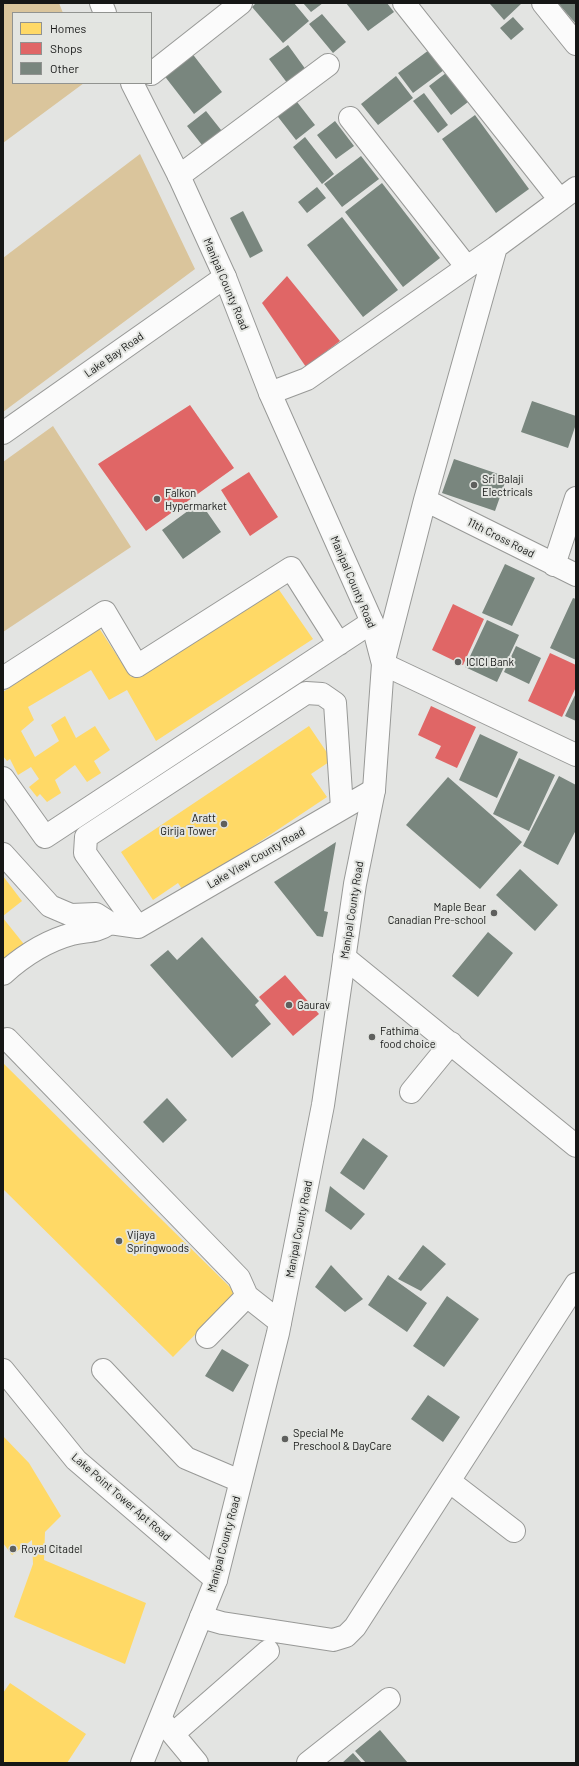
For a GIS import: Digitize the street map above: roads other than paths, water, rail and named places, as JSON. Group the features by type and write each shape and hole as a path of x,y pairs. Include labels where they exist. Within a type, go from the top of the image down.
{"street":[{"path":"152,73 241,3"},
{"path":"270,393 307,379 466,266 496,247 568,194 404,3"},
{"path":"543,3 576,44"},
{"path":"179,176 328,65"},
{"name":"Manipal County Road","path":"135,84 225,277 270,393 372,622 383,664 374,790 355,884 323,1104 282,1315 216,1580 201,1617 166,1726 142,1763"},
{"path":"350,118 466,266"},
{"path":"496,247 425,500 383,664 576,755"},
{"name":"Lake Bay Road","path":"3,433 225,277"},
{"path":"554,565 576,498"},
{"name":"11th Cross Road","path":"425,500 576,575"},
{"path":"3,678 104,612 137,666 290,568 339,644"},
{"path":"3,778 45,836 372,622"},
{"path":"138,927 85,853 86,837 306,693 322,694 335,703 342,808"},
{"name":"Lake View County Road","path":"138,927 374,790"},
{"path":"3,854 50,906 72,924"},
{"path":"3,974 22,958 72,924 96,914 110,923 138,927"},
{"path":"344,957 576,1146"},
{"path":"7,1039 243,1287"},
{"path":"411,1092 451,1043"},
{"path":"207,1337 243,1287 253,1284 282,1315"},
{"path":"201,1617 222,1624 333,1640 346,1636 355,1627 576,1284"},
{"name":"Lake Point Tower Apt Road","path":"3,1370 76,1460 216,1580"},
{"path":"103,1370 186,1458 240,1481"},
{"path":"449,1481 514,1531"},
{"path":"198,1763 166,1726 268,1651"},
{"path":"308,1763 389,1699"}],"place":[{"name":"Sri Balaji Electricals","path":"474,485"},
{"name":"Falkon Hypermarket","path":"157,499"},
{"name":"ICICI Bank","path":"458,662"},
{"name":"Aratt Girija Tower","path":"224,824"},
{"name":"Maple Bear Canadian Pre-school","path":"494,913"},
{"name":"Gaurav","path":"289,1005"},
{"name":"Fathima food choice","path":"372,1037"},
{"name":"Vijaya Springwoods","path":"119,1241"},
{"name":"Special Me Preschool & DayCare","path":"285,1439"},
{"name":"Royal Citadel","path":"13,1549"}]}
